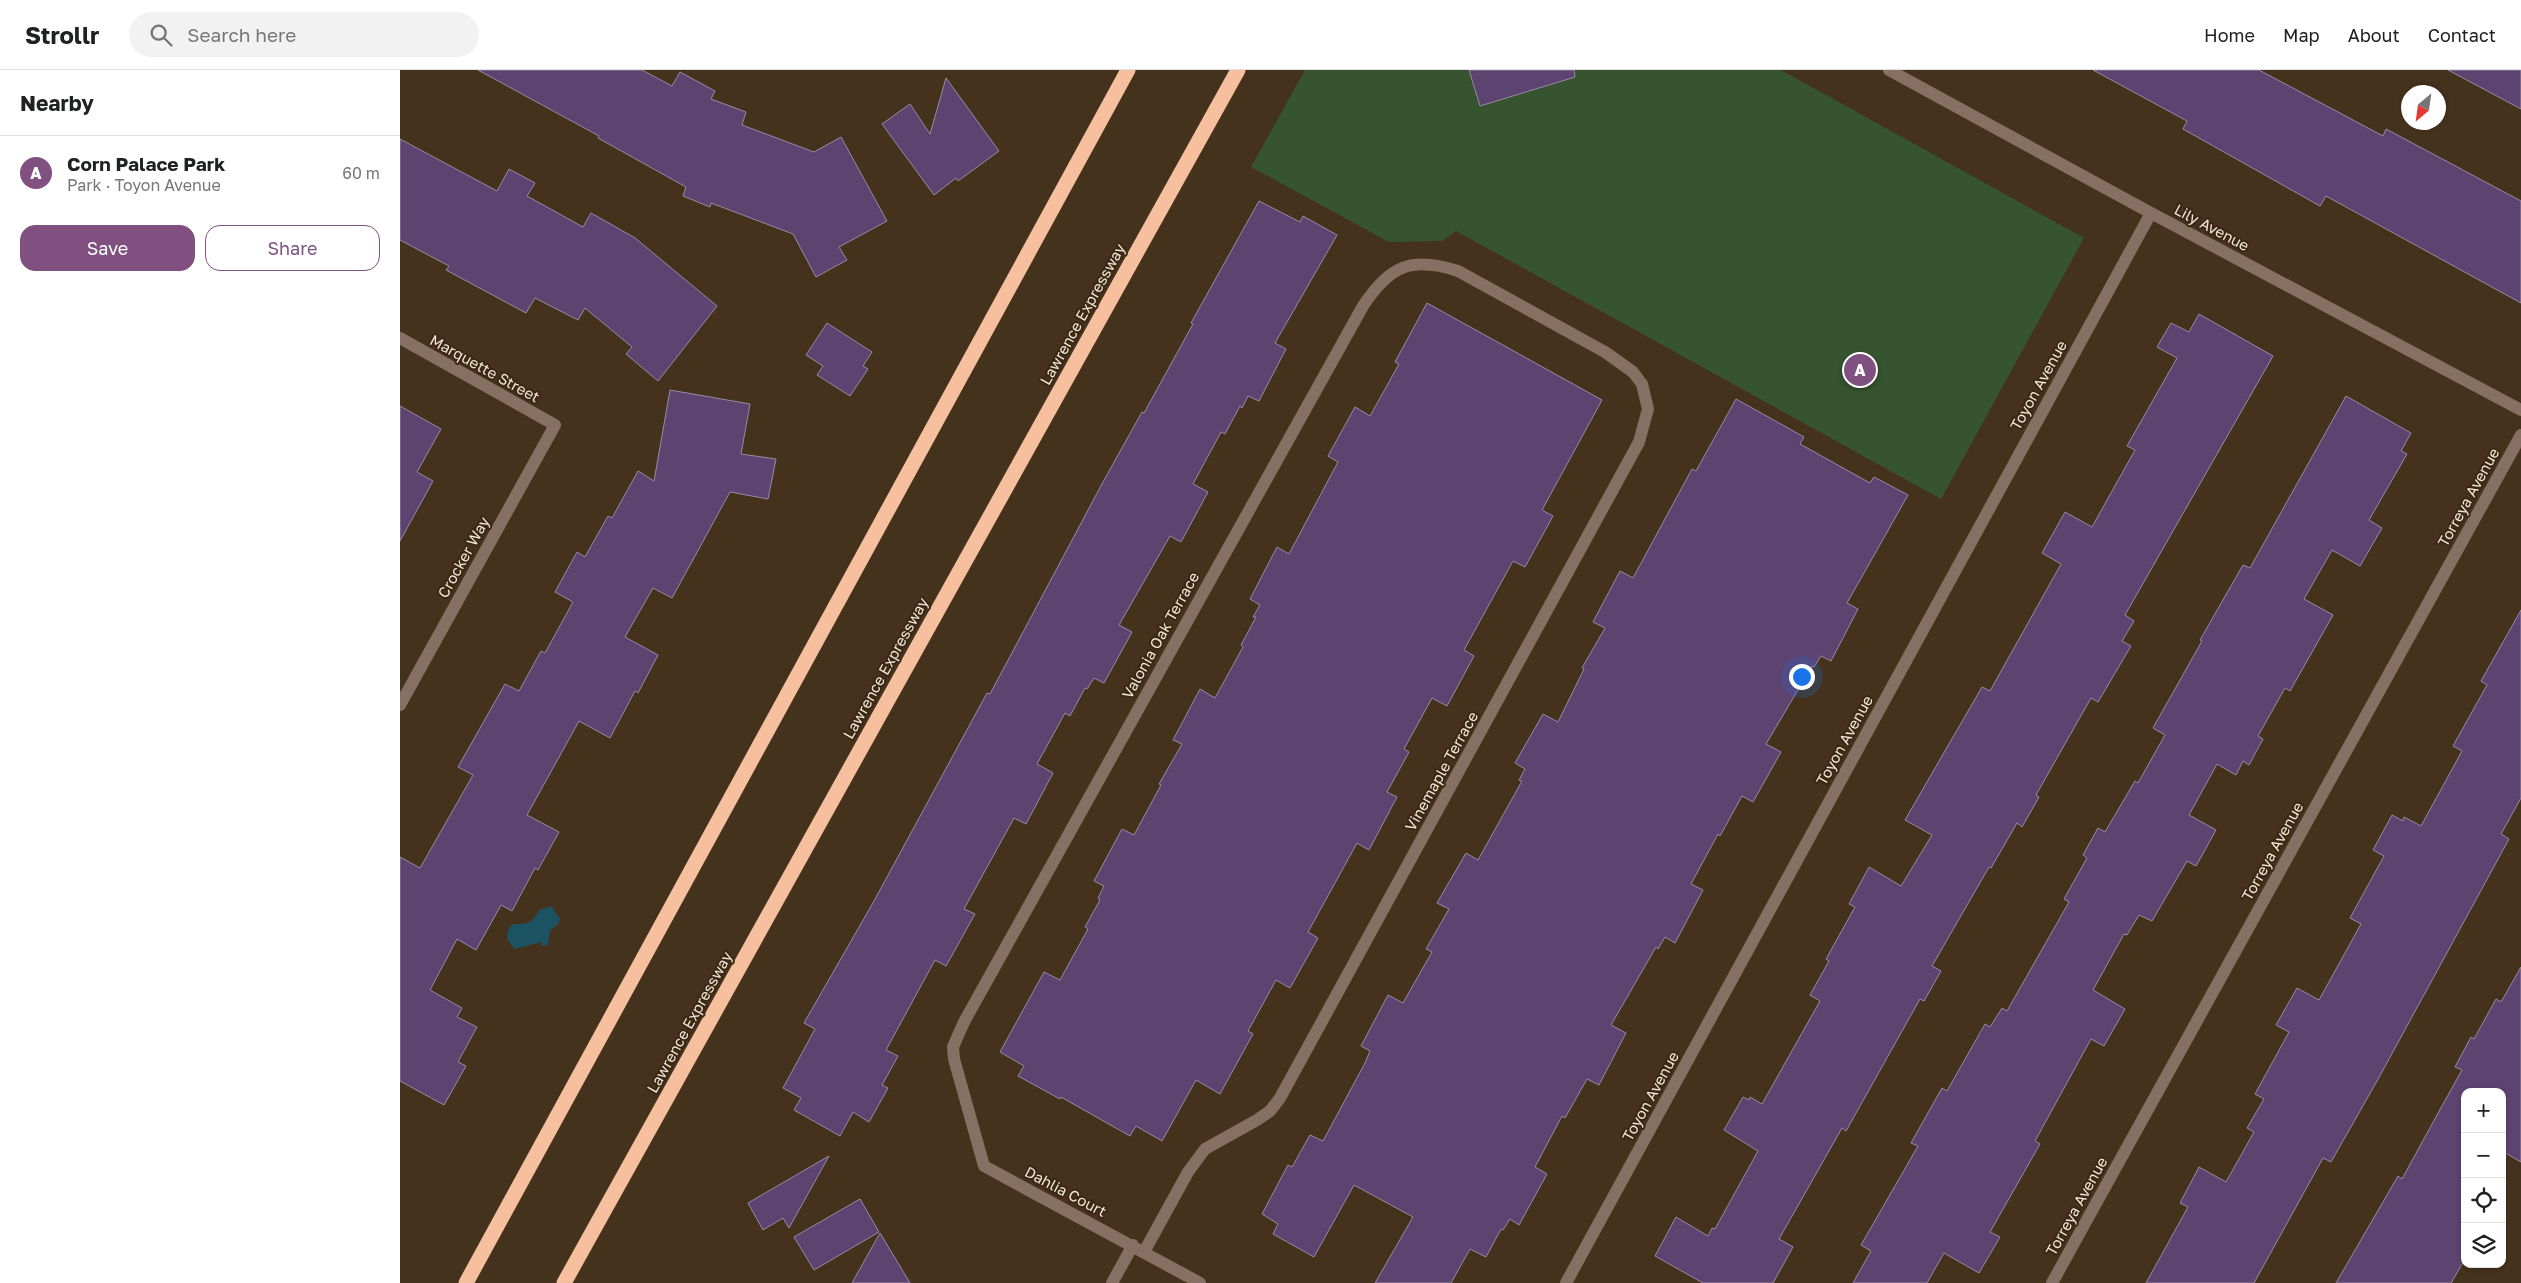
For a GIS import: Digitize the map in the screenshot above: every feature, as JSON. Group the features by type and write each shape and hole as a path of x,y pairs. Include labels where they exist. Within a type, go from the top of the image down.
{"highway":[{"path":"466,1283 1128,70"},
{"name":"Lawrence Expressway","path":"564,1283 1238,70"}],"street":[{"name":"Lily Avenue","path":"1889,70 2150,213 2521,410"},
{"name":"Toyon Avenue","path":"1566,1283 2150,213"},
{"name":"Valonia Oak Terrace","path":"984,1166 954,1059 957,1034 1363,306 1385,277 1399,267 1428,263 1458,271 1532,311"},
{"name":"Vinemaple Terrace","path":"1144,1252 1188,1172 1205,1149 1257,1120 1270,1111 1280,1098 1639,442 1648,409 1642,384 1633,372 1605,352 1532,311"},
{"name":"Marquette Street","path":"400,338 555,425"},
{"name":"Crocker Way","path":"400,705 555,425"},
{"name":"Torreya Avenue","path":"2052,1283 2521,435"},
{"name":"Dahlia Court","path":"984,1166 1200,1283"},
{"path":"1112,1283 1132,1245"}],"green space":[{"path":"1305,70 1781,70 2084,238 1941,499 1456,231 1442,241 1389,242 1251,167"}],"water":[{"path":"551,906 560,919 558,925 550,930 548,945 542,946 541,942 515,949 507,937 510,927 513,924 531,921 539,910"}],"building":[{"path":"478,70 642,70 672,86 680,72 715,91 711,99 746,112 742,125 814,152 841,137 887,221 839,247 847,260 816,277 793,234 711,203 710,207 683,196 686,187 598,138 599,136"},
{"path":"1469,70 1574,70 1575,77 1480,106"},
{"path":"2093,70 2259,70 2383,136 2386,129 2521,201 2521,303 2326,196 2320,206 2183,129 2187,121"},
{"path":"2448,70 2521,70 2521,109"},
{"path":"946,78 999,151 958,181 956,178 934,195 882,124 910,104 930,134"},
{"path":"400,139 497,191 509,169 535,183 527,196 583,227 591,213 635,238 717,306 658,381 626,354 632,347 585,308 578,320 535,298 526,313 446,270 449,266 400,240"},
{"path":"1259,201 1300,222 1303,216 1337,235 1275,343 1286,349 1259,401 1248,396 1242,408 1240,406 1225,434 1221,432 1193,484 1208,492 1181,542 1170,536 1119,625 1132,632 1104,683 1094,678 1087,689 1085,688 1070,716 1065,713 1037,764 1053,773 1026,824 1014,818 964,909 975,914 946,966 935,960 886,1050 898,1056 882,1085 888,1088 869,1122 853,1112 840,1136 794,1110 801,1098 783,1088 815,1029 804,1023 874,901 987,693 990,694 1103,482 1142,412 1144,413 1193,324 1191,323"},
{"path":"1427,303 1602,400 1542,510 1553,516 1525,567 1513,561 1464,650 1474,656 1447,706 1432,698 1404,749 1409,752 1387,792 1397,797 1369,850 1357,843 1308,932 1318,938 1290,988 1276,980 1248,1031 1253,1034 1220,1094 1196,1080 1162,1141 1136,1126 1130,1136 1061,1097 1060,1099 1018,1076 1024,1066 1000,1052 1044,972 1060,980 1088,929 1085,927 1100,900 1098,898 1104,886 1094,881 1122,829 1134,835 1161,785 1159,784 1182,744 1173,740 1200,689 1215,698 1243,647 1241,645 1256,617 1253,617 1260,605 1250,599 1277,547 1289,554 1338,462 1328,456 1355,407 1370,416 1399,364 1395,362"},
{"path":"2199,314 2273,356 2125,615 2134,621 2122,641 2131,646 2098,702 2091,698 2036,795 2039,797 2022,827 2017,823 1991,868 1989,867 1932,966 1941,971 1924,1001 1920,999 1846,1131 1842,1128 1779,1239 1793,1247 1773,1283 1703,1283 1655,1256 1676,1217 1708,1236 1712,1228 1715,1229 1758,1151 1724,1130 1743,1097 1749,1100 1750,1097 1762,1104 1820,1001 1810,995 1829,961 1826,959 1855,907 1849,904 1869,867 1901,886 1932,835 1905,820 1982,687 1990,691 2061,564 2042,553 2065,512 2092,527 2135,450 2127,446 2177,358 2157,347 2171,323 2189,332"},
{"path":"827,323 872,352 863,366 868,369 850,396 817,375 823,366 806,355"},
{"path":"670,390 750,404 741,454 776,459 768,499 730,492 672,598 653,588 625,637 658,655 638,693 635,691 610,738 579,721 527,815 559,832 538,870 535,868 512,911 501,905 476,950 457,939 430,990 462,1008 457,1017 477,1027 458,1062 466,1066 444,1105 400,1081 400,857 420,868 473,775 458,767 505,684 519,691 541,651 545,653 573,602 555,592 577,552 585,557 608,516 612,518 638,471 654,481"},
{"path":"2346,396 2411,433 2401,451 2407,454 2369,520 2382,528 2360,566 2332,550 2304,599 2333,615 2290,691 2285,688 2258,736 2263,739 2249,765 2243,761 2236,775 2217,764 2189,815 2216,830 2196,866 2187,861 2152,921 2139,915 2127,935 2124,934 2093,990 2125,1009 2104,1046 2091,1039 2035,1141 2040,1144 1990,1232 2000,1237 1979,1273 1944,1253 1927,1283 1853,1283 1871,1251 1861,1245 1918,1146 1911,1143 1942,1088 1947,1091 1985,1024 1990,1027 2002,1008 2007,1011 2069,902 2064,899 2087,858 2083,855 2098,828 2105,832 2135,781 2138,783 2165,735 2153,728 2202,641 2200,640 2243,565 2250,568"},
{"path":"1736,399 1804,437 1800,444 1870,483 1874,477 1908,495 1847,603 1858,609 1831,661 1821,656 1814,667 1812,666 1766,744 1781,752 1753,802 1742,796 1720,836 1718,834 1691,884 1703,890 1675,943 1665,937 1658,949 1656,947 1611,1025 1626,1033 1599,1085 1587,1079 1565,1118 1562,1116 1535,1167 1547,1174 1519,1225 1510,1219 1503,1230 1501,1229 1486,1257 1470,1249 1451,1283 1375,1283 1413,1217 1354,1185 1314,1257 1273,1234 1278,1224 1262,1214 1288,1165 1292,1167 1310,1135 1323,1141 1365,1063 1370,1051 1361,1046 1388,995 1403,1003 1432,952 1426,949 1449,909 1437,903 1466,853 1478,860 1522,781 1519,780 1525,769 1515,763 1543,714 1558,722 1584,669 1582,668 1605,628 1593,622 1620,571 1633,578 1692,469 1696,471"},
{"path":"400,406 441,429 417,472 433,481 400,541"},
{"path":"2521,610 2521,798 2501,834 2509,839 2377,1081 2331,1162 2323,1158 2254,1283 2146,1283 2188,1207 2180,1203 2199,1167 2226,1182 2254,1132 2247,1128 2264,1099 2255,1094 2289,1032 2276,1025 2297,988 2319,1000 2361,924 2350,918 2384,856 2373,850 2392,815 2403,821 2404,817 2421,826 2462,751 2453,746 2487,685 2481,681"},
{"path":"2521,967 2521,1162 2506,1153 2506,1088 2461,1088 2461,1266 2451,1283 2336,1283 2398,1176 2402,1179 2462,1070 2455,1067 2471,1037 2474,1039 2496,999 2501,1002"},
{"path":"829,1156 789,1228 783,1218 763,1230 748,1203"},
{"path":"860,1199 879,1232 814,1270 794,1237"},
{"path":"880,1233 910,1283 852,1283"}],"place":[{"name":"Corn Palace Park","path":"1860,370"}]}
